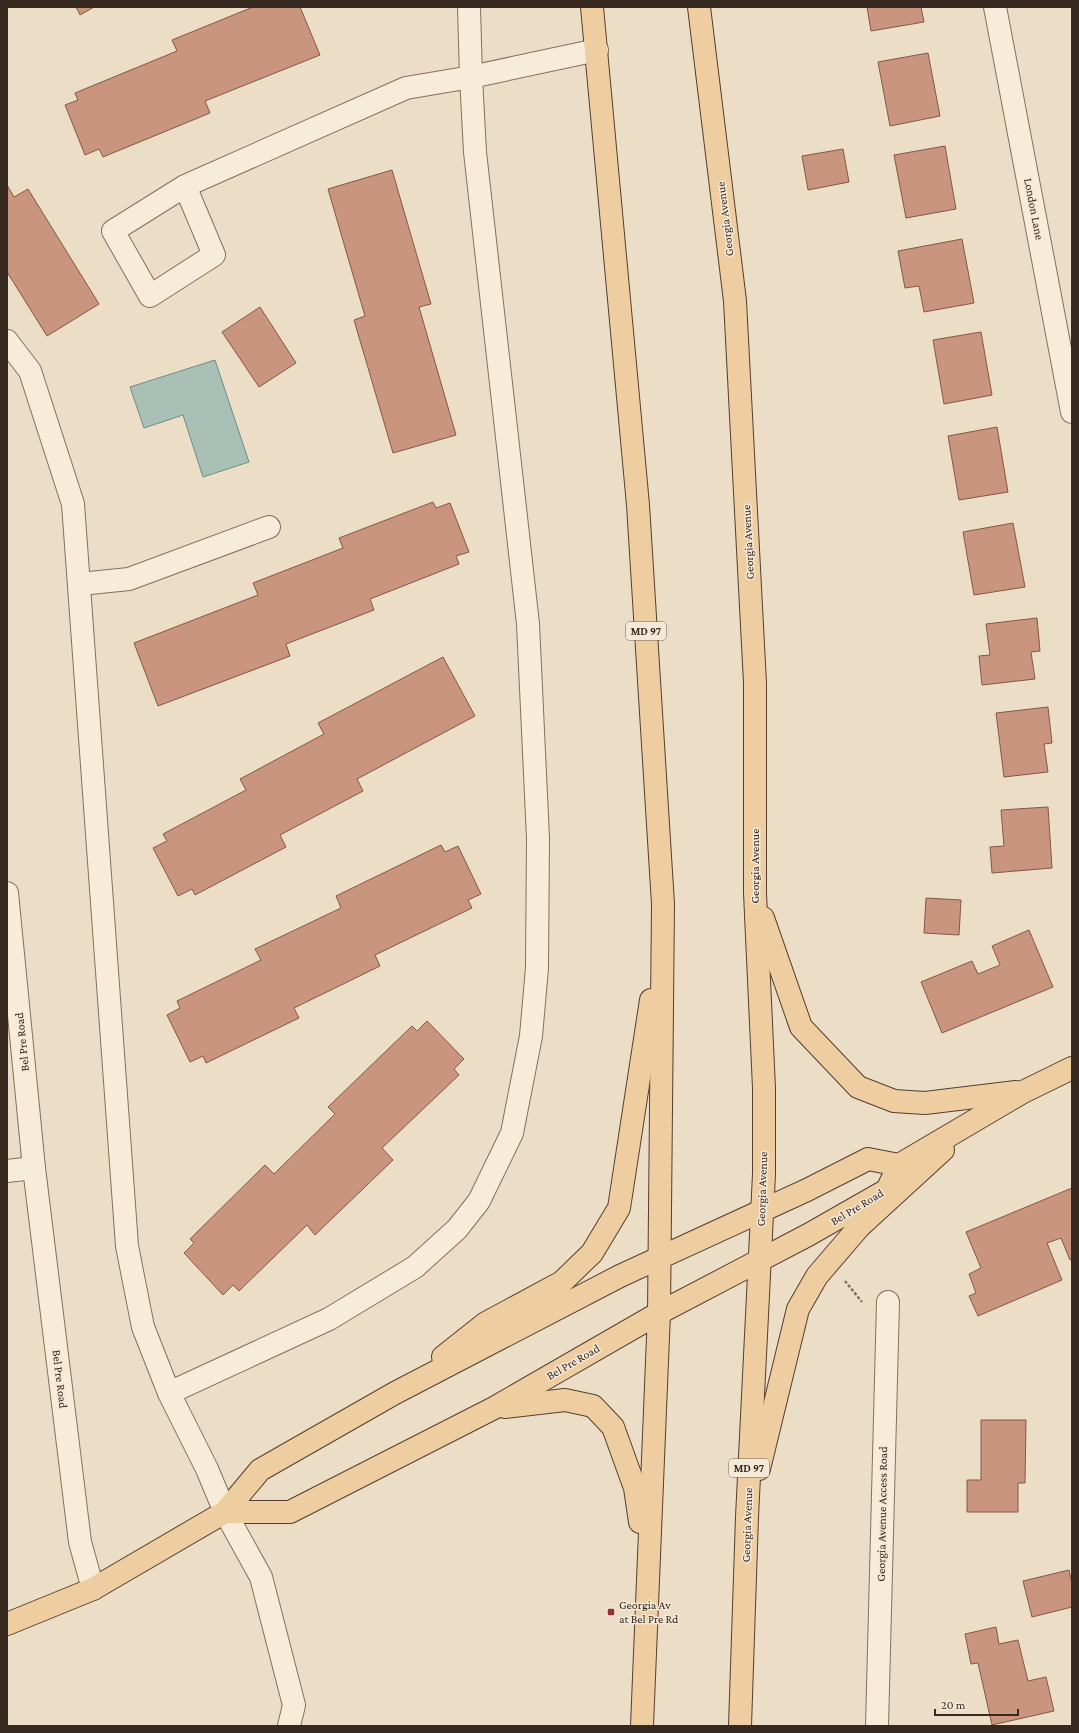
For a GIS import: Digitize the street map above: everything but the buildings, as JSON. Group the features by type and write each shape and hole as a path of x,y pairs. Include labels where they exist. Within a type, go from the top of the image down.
{"main road":[{"name":"MD 97","path":"592,7 638,505 663,904 659,1313 642,1726"},
{"name":"Georgia Avenue","path":"699,7 735,301 755,683 754,893 764,1088 764,1174 747,1517 740,1726"},
{"path":"754,893 801,1027 858,1087 894,1101 925,1103 1023,1092"},
{"path":"395,1393 486,1324 562,1282 592,1253 619,1208 663,920"},
{"path":"7,1624 93,1589 225,1512 260,1470 395,1393 620,1276 807,1190 868,1159 899,1165 1023,1092 1072,1068"},
{"path":"747,1517 798,1309 817,1276 859,1227 976,1120"},
{"name":"Bel Pre Road","path":"225,1512 290,1512 494,1408 659,1313 808,1235 887,1190 899,1165"},
{"path":"494,1408 565,1400 593,1406 613,1427 635,1488 648,1582"}],"street":[{"path":"169,1393 329,1319 416,1267 457,1229 479,1201 512,1133 531,1036 537,968 538,838 528,624 475,152 469,7"},
{"name":"London Lane","path":"996,7 1072,412"},
{"path":"185,186 214,255 150,296 113,231 185,186 406,88 471,77 597,50"},
{"path":"7,342 30,371 74,504 127,1246 142,1327 169,1393 207,1469 225,1512 261,1577 294,1705 289,1726"},
{"path":"80,584 129,579 269,527"},
{"name":"Bel Pre Road","path":"7,893 34,1168 80,1542 93,1589"},
{"path":"7,1171 34,1168"},
{"name":"Georgia Avenue Access Road","path":"877,1726 888,1302"}],"shaded area":[{"path":"215,360 249,462 203,477 183,415 144,428 130,387"}],"place":[{"name":"Georgia Av at Bel Pre Rd","path":"611,1612"}]}
